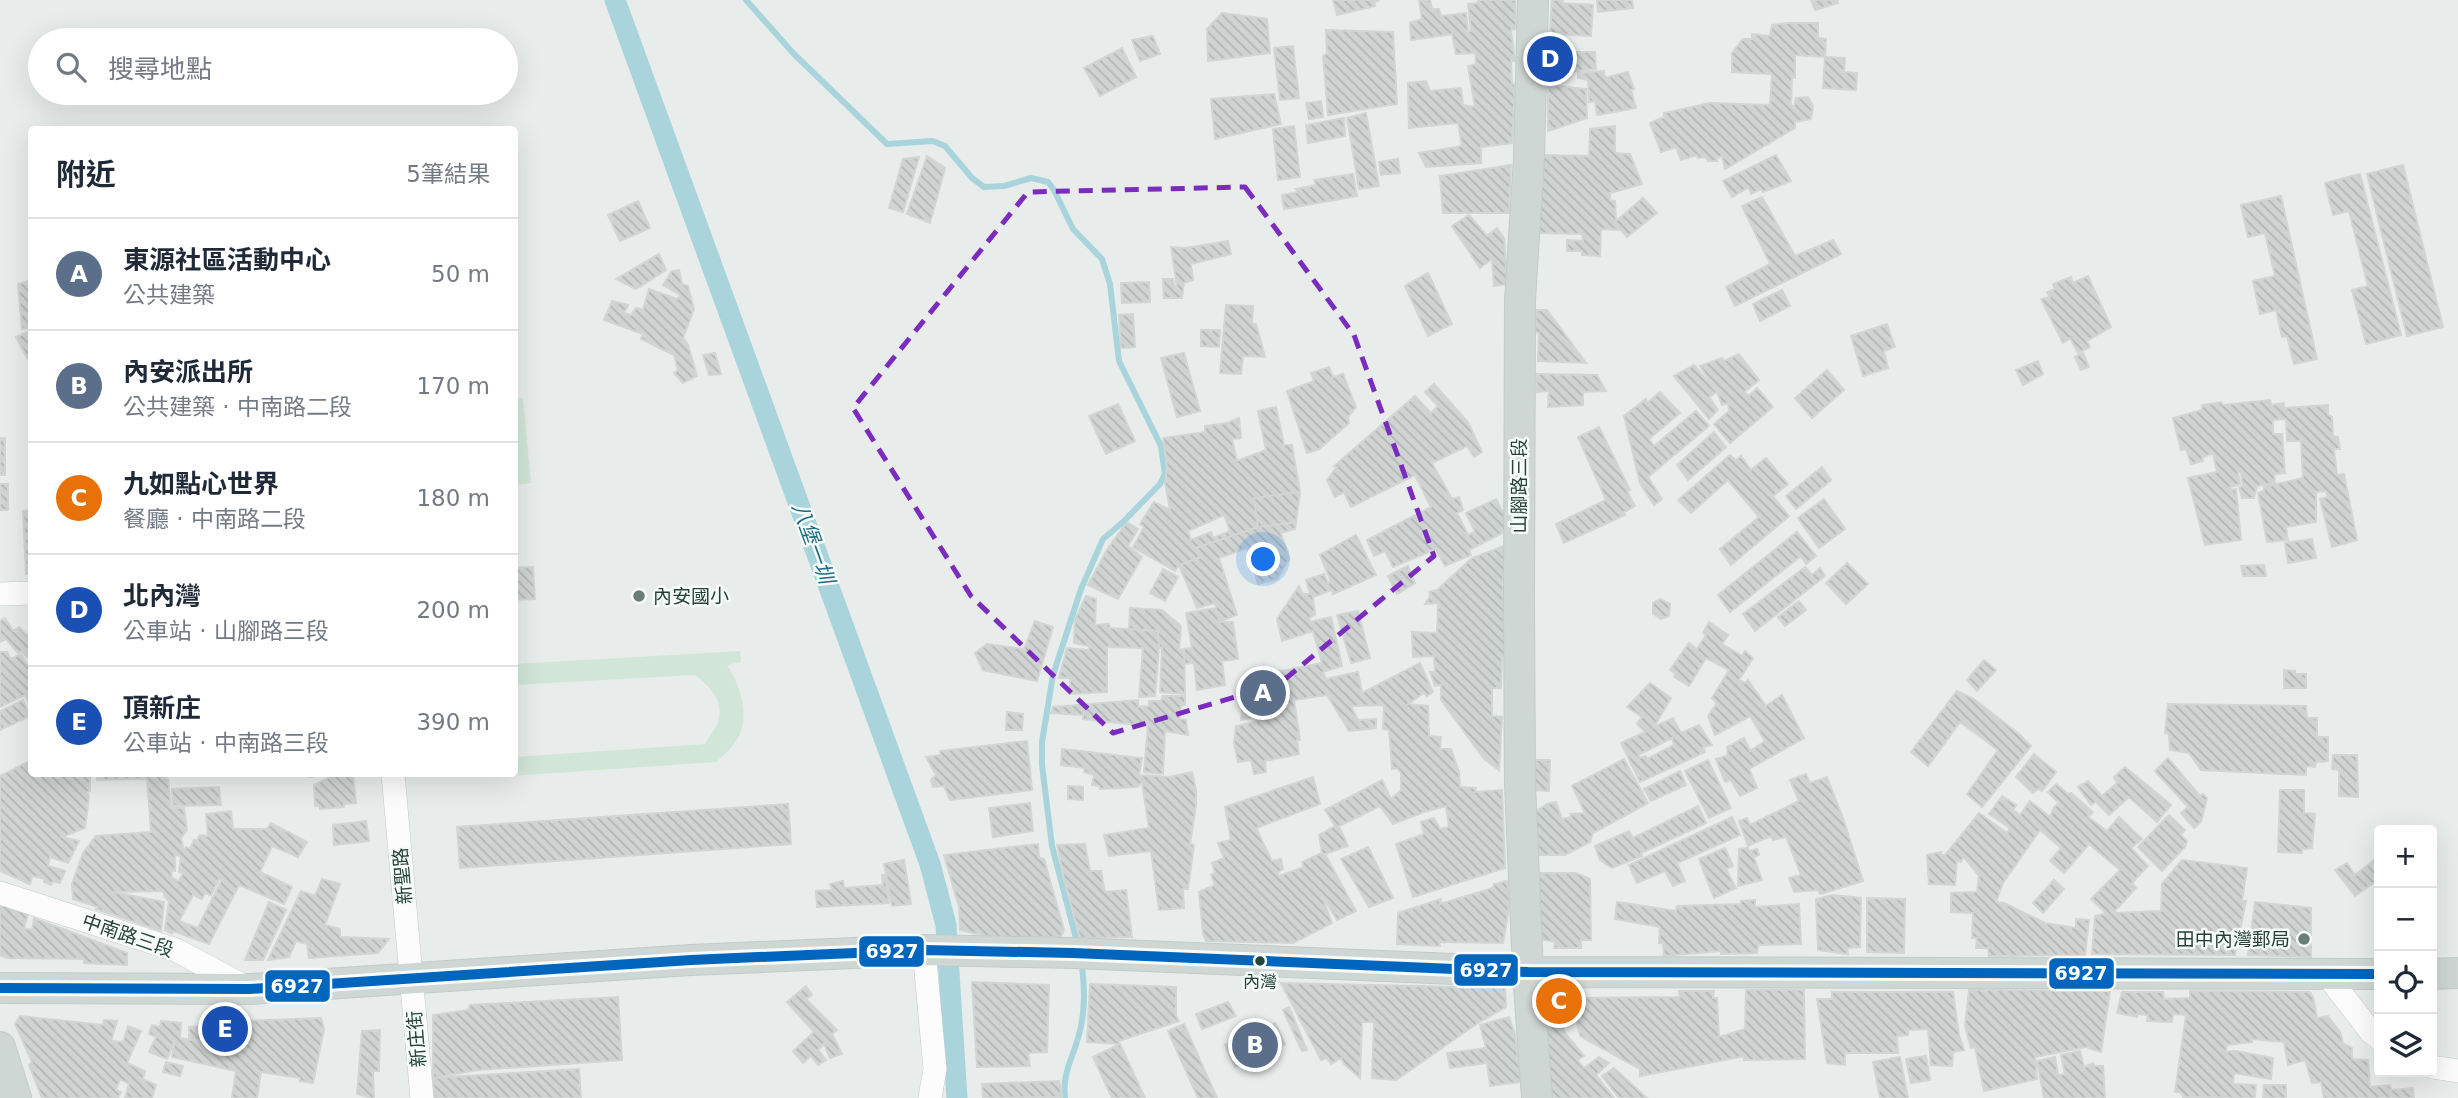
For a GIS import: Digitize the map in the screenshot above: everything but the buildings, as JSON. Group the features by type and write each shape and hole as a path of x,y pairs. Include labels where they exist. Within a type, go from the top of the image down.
{"main road":[{"name":"山腳路三段","path":"1533,0 1529,158 1521,300 1519,601 1520,784 1536,1098"},
{"name":"中南路三段","path":"0,988 250,989 691,960 924,950 1073,953 1528,972 2374,974"},
{"path":"2437,974 2458,973"},
{"path":"0,1047 16,1098"}],"street":[{"path":"0,594 28,593"},
{"name":"新聖路","path":"393,777 411,979"},
{"name":"中南路三段","path":"0,893 176,950 250,989"},
{"path":"924,950 935,1069 930,1098"},
{"path":"2327,975 2374,1034"},
{"name":"新庄街","path":"411,979 422,1098"},
{"path":"2437,1068 2458,1071"}],"highlighted area":[{"path":"1245,187 1354,335 1434,556 1279,684 1113,733 971,596 853,408 1028,192"}],"green space":[{"path":"518,398 523,398 531,483 518,485"},
{"path":"740,651 741,662 727,665 740,692 743,723 734,744 716,762 518,776 518,757 705,744 715,728 720,712 713,693 694,675 518,685 518,664"}],"waterway":[{"name":"八堡一圳","path":"615,0 930,864 946,925 957,1098"},
{"path":"746,0 794,54 887,144 933,141 945,146 972,178 984,187 1004,186 1031,178 1048,182 1073,229 1102,259 1110,284 1119,361 1161,446 1165,474 1160,484 1103,539 1081,589 1053,675 1042,742 1042,765 1052,846 1078,946"},
{"path":"1065,1098 1066,1074 1084,1009 1081,960"}],"transit line":[{"name":"6927","path":"0,988 250,989 691,960 924,950 1073,953 1528,972 2374,974"}],"place":[{"name":"北內灣","path":"1550,59"},
{"name":"內安國小","path":"639,596"},
{"name":"東源社區活動中心","path":"1263,693"},
{"name":"田中內灣郵局","path":"2304,939"},
{"name":"內灣","path":"1260,961"},
{"name":"九如點心世界","path":"1559,1001"},
{"name":"頂新庄","path":"225,1029"},
{"name":"內安派出所","path":"1255,1045"}]}
